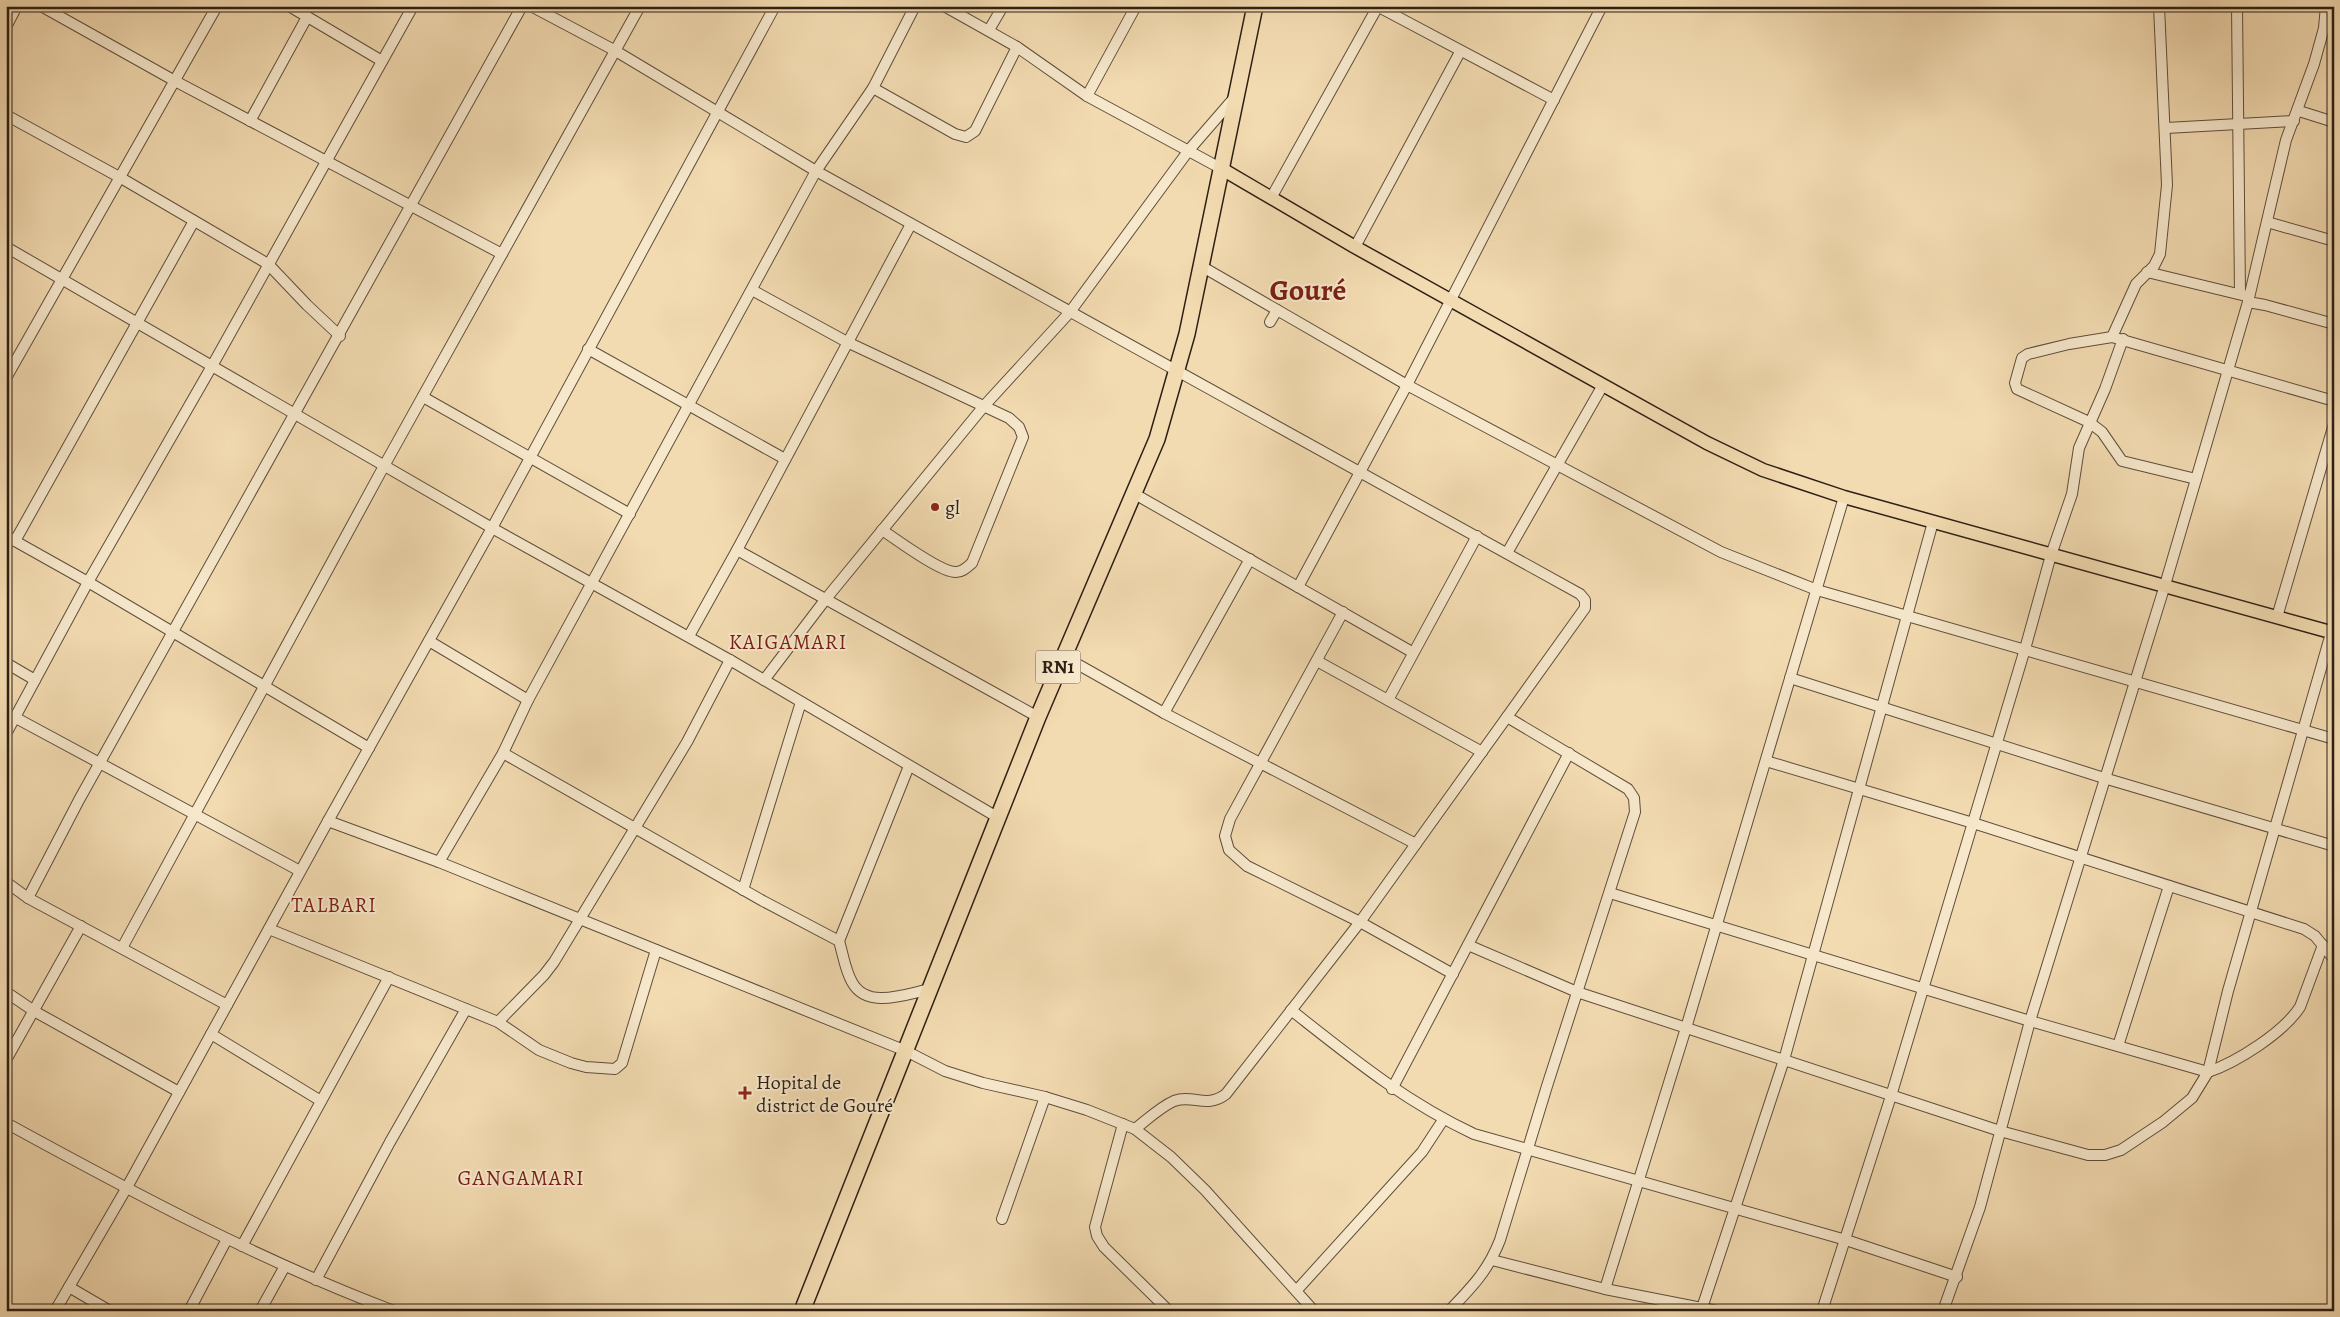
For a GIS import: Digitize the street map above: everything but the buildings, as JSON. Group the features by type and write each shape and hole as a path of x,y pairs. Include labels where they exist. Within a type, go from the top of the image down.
{"highway":[{"name":"RN1","path":"802,1311 1038,717 1157,439 1178,370 1202,266 1256,6"}],"main road":[{"path":"1222,169 1355,247 1707,443 1764,470 1844,497 2051,555 2165,585 2277,618 2333,629"}],"street":[{"path":"6,27 18,6"},
{"path":"41,6 175,81 502,254"},
{"path":"6,378 217,6"},
{"path":"289,6 382,61"},
{"path":"6,734 88,582 212,366 413,6"},
{"path":"28,898 100,763 413,206 522,6"},
{"path":"531,6 614,50 816,172 1477,536 1580,594 1585,600 1585,608 1360,922 1226,1094 1218,1100 1209,1102 1183,1099 1174,1101 1135,1128"},
{"path":"122,948 384,466 640,6"},
{"path":"55,1311 126,1189 328,821 492,528 775,6"},
{"path":"439,862 503,753 528,700 816,172 873,88 915,6"},
{"path":"944,6 990,30 1087,96 1222,169"},
{"path":"990,30 1003,6"},
{"path":"1087,96 1136,6"},
{"path":"1271,198 1378,6 1460,52 1554,100"},
{"path":"1298,587 1407,385 1602,6"},
{"path":"1822,1311 1891,1096 1997,744 2051,555 2072,494 2079,448 2089,422 2106,390 2117,338 2136,284 2154,266 2160,254 2167,185 2166,128 2160,78 2159,6"},
{"path":"2237,6 2246,298"},
{"path":"1943,1311 1957,1277 1980,1207 2030,1021 2079,857 2165,585 2228,370 2267,222 2286,140 2299,111 2324,28 2326,6"},
{"path":"250,121 307,17"},
{"path":"873,88 955,134 966,137 975,131 1017,48"},
{"path":"1355,247 1460,52"},
{"path":"764,680 825,600 984,406 1070,312 1189,150 1238,94"},
{"path":"2299,111 2334,122"},
{"path":"6,114 121,178 268,264 340,336"},
{"path":"2166,128 2240,122 2294,121"},
{"path":"194,221 10,539 174,632 369,748"},
{"path":"2267,222 2334,241"},
{"path":"688,636 737,550 910,224"},
{"path":"6,247 492,528 730,660 997,818"},
{"path":"1202,266 1407,385 1721,552 1817,590 2334,739"},
{"path":"2147,272 2334,324"},
{"path":"752,290 847,342 1009,418 1019,427 1023,437 972,563 965,570 955,572 942,568 882,530"},
{"path":"1270,322 1277,310"},
{"path":"2196,479 2122,461 2102,432 2089,422 2017,389 2015,384 2022,358 2028,354 2048,348 2117,338 2334,401"},
{"path":"588,349 688,406 786,458"},
{"path":"1506,553 1555,465 1603,385"},
{"path":"423,397 630,514"},
{"path":"2277,618 2334,424"},
{"path":"1133,493 1412,652"},
{"path":"1605,1289 1686,1028 1844,497"},
{"path":"1702,1309 1784,1060 1933,522"},
{"path":"1388,700 1412,652 1477,536"},
{"path":"737,550 1038,717"},
{"path":"1164,713 1250,559"},
{"path":"1343,612 1230,819 1225,836 1228,850 1247,866 1360,922 1453,974"},
{"path":"1468,945 1577,992 2000,1131 2088,1155 2105,1155 2121,1150 2163,1122 2192,1098 2208,1072 2274,830 2333,629"},
{"path":"429,641 528,700"},
{"path":"1063,656 1164,713 1416,844"},
{"path":"498,1022 544,975 687,742 730,660"},
{"path":"1317,660 1482,752"},
{"path":"6,664 35,680"},
{"path":"1790,678 1883,706 2104,778 2274,830 2334,846"},
{"path":"743,890 800,702"},
{"path":"1449,1311 1483,1275 1492,1260 1635,812 1634,798 1628,789 1507,717"},
{"path":"16,718 300,872"},
{"path":"503,753 634,826 743,890 839,941"},
{"path":"1392,1089 1569,753"},
{"path":"1766,761 1973,823 2304,929 2323,945 2334,959"},
{"path":"909,766 839,941 852,983 860,992 870,998 881,998 931,989"},
{"path":"328,821 439,862 578,918 906,1051 945,1070 983,1083 1045,1097 1135,1128 1171,1157 1205,1190 1314,1311"},
{"path":"6,882 28,898 227,1005"},
{"path":"2118,1046 2169,886"},
{"path":"1610,893 2030,1021 2208,1072 2235,1060 2285,1025 2294,1016 2300,1007 2323,945"},
{"path":"6,1060 81,926"},
{"path":"269,928 498,1022 539,1050 586,1067 614,1069 622,1063 656,950"},
{"path":"242,1246 388,977"},
{"path":"6,992 34,1011 179,1092"},
{"path":"316,1280 390,1142 466,1009"},
{"path":"1292,1010 1392,1089 1443,1120 1474,1134 1846,1240 1957,1277"},
{"path":"211,1034 321,1100"},
{"path":"1002,1220 1045,1097"},
{"path":"1297,1290 1422,1152 1443,1120"},
{"path":"6,1123 126,1189 227,1239 316,1280 394,1311"},
{"path":"1123,1124 1095,1227 1097,1236 1104,1247 1168,1311"},
{"path":"189,1311 227,1239"},
{"path":"1492,1260 1605,1289 1717,1311"},
{"path":"260,1311 285,1266"},
{"path":"69,1287 110,1311"}],"place":[{"name":"gl","path":"935,507"},
{"name":"Hopital de district de Gouré","path":"745,1093"}],"district":[{"name":"Gouré","path":"1308,290"},
{"name":"KAIGAMARI","path":"788,642"},
{"name":"TALBARI","path":"334,905"},
{"name":"GANGAMARI","path":"521,1178"}]}
